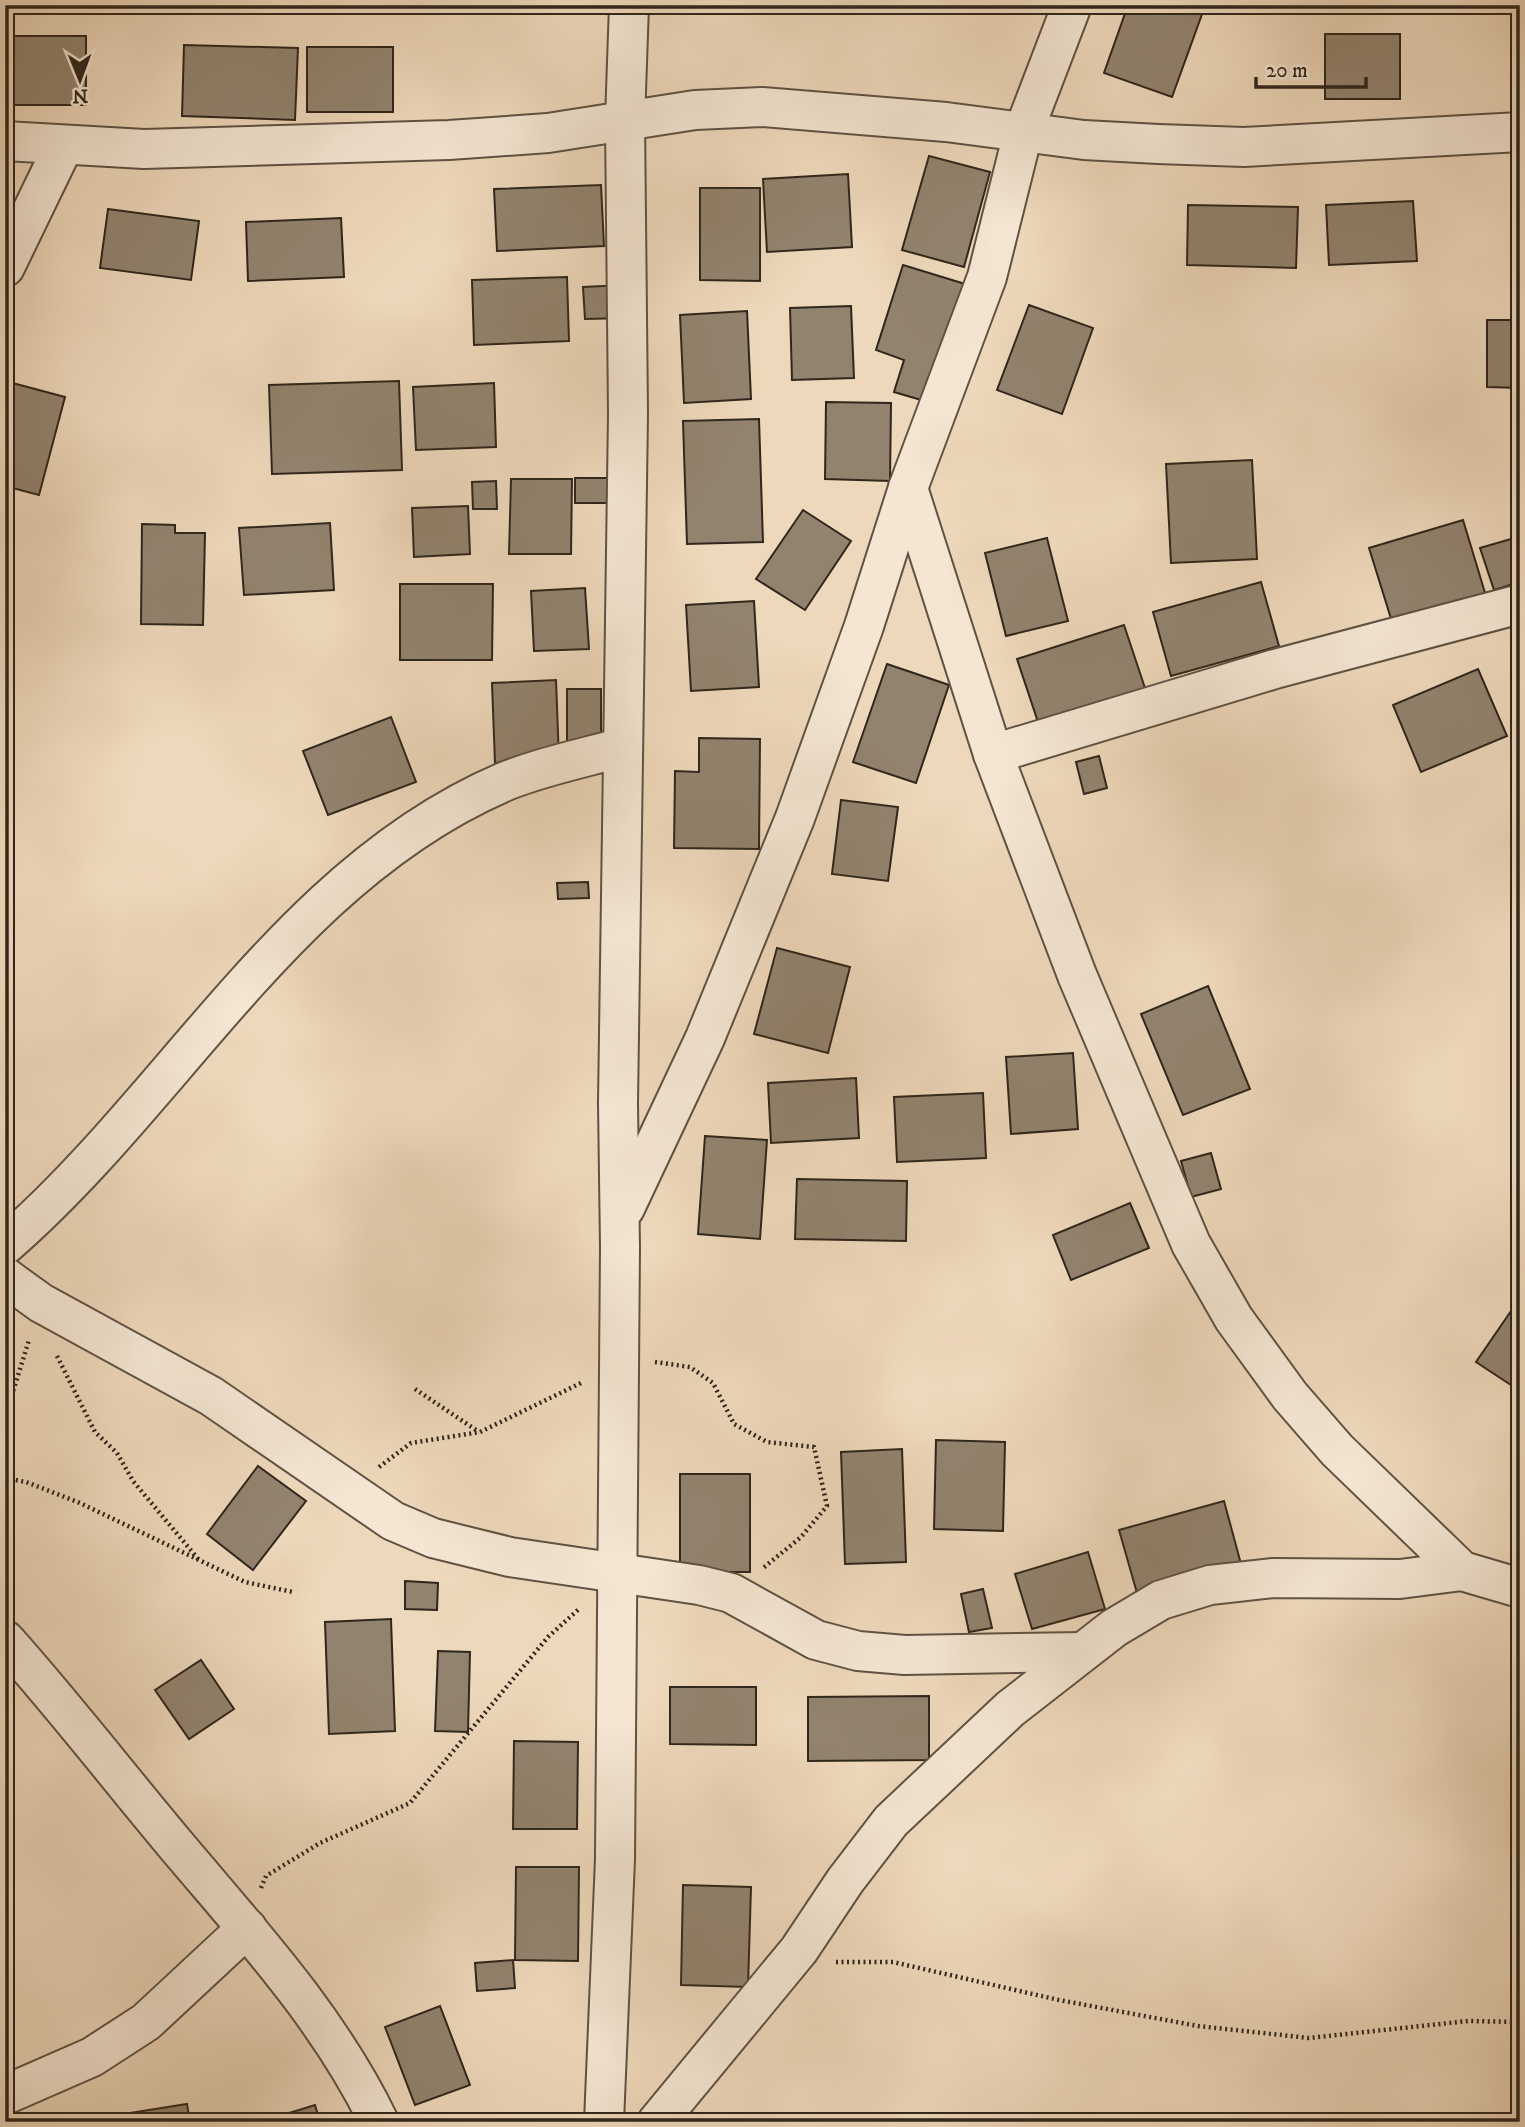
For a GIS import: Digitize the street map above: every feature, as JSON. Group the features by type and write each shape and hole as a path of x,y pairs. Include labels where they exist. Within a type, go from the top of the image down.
{"street":[{"path":"604,2122 615,1859 620,1219 618,1103 628,414 625,120 629,5"},
{"path":"620,1219 705,1038 790,830 864,626 908,488 987,277 1023,133 1072,5"},
{"path":"5,141 144,149 449,140 548,133 695,110 762,107 946,122 1084,140 1244,146 1520,132"},
{"path":"5,267 64,145"},
{"path":"908,488 993,754 1077,975 1197,1255 1234,1319 1290,1396 1337,1450 1462,1571"},
{"path":"993,754 1275,669 1520,604"},
{"path":"5,1245 54,1202 240,988 304,922 373,862 445,814 508,780 623,747"},
{"path":"5,1277 38,1309 211,1396 393,1521 433,1538 510,1558 699,1585 731,1593 816,1640 858,1651 905,1655 1082,1652"},
{"path":"657,2122 799,1950 845,1881 891,1821 1010,1709 1114,1628 1161,1600 1210,1585 1274,1578 1400,1579 1462,1571 1520,1588"},
{"path":"5,1640 247,1928 323,2025 363,2089 379,2122"},
{"path":"5,2095 92,2057 146,2022 247,1928"}],"path":[{"path":"5,1417 38,1309"},
{"path":"38,1309 95,1433 117,1453 133,1481 201,1562"},
{"path":"347,1490 411,1443 480,1433 565,1393 618,1357 690,1367 713,1383 734,1424 767,1442 814,1447 827,1506 801,1536 731,1593"},
{"path":"415,1389 480,1433"},
{"path":"5,1478 26,1482 80,1503 245,1582 293,1592"},
{"path":"247,1928 266,1876 320,1843 410,1803 548,1637 616,1574"},
{"path":"799,1950 838,1963 893,1962 1059,2000 1198,2026 1309,2038 1468,2021 1520,2021"}],"building":[{"path":"1128,5 1205,6 1172,97 1104,73"},
{"path":"1325,34 1400,34 1400,99 1325,99"},
{"path":"5,36 86,36 86,105 5,105"},
{"path":"184,45 298,48 295,120 182,116"},
{"path":"307,47 393,47 393,112 307,112"},
{"path":"929,156 990,172 964,267 902,250"},
{"path":"848,174 852,247 767,252 763,179"},
{"path":"601,185 604,246 497,251 494,189"},
{"path":"700,188 760,188 760,281 700,280"},
{"path":"1413,201 1417,261 1329,265 1326,205"},
{"path":"1188,205 1298,207 1296,268 1187,265"},
{"path":"108,209 199,221 191,280 100,268"},
{"path":"341,218 344,277 248,281 246,222"},
{"path":"903,265 965,284 928,402 894,392 904,360 876,350"},
{"path":"567,277 569,341 474,345 472,280"},
{"path":"625,285 627,318 585,319 583,287"},
{"path":"1029,305 1093,328 1062,414 997,390"},
{"path":"851,306 854,378 792,380 790,308"},
{"path":"747,311 751,399 684,403 680,315"},
{"path":"1487,320 1520,320 1520,388 1487,387"},
{"path":"5,381 65,397 39,495 5,486"},
{"path":"399,381 402,470 272,474 269,385"},
{"path":"494,383 496,447 416,450 413,387"},
{"path":"826,402 891,403 890,481 825,479"},
{"path":"759,419 763,542 687,544 683,421"},
{"path":"1252,460 1257,559 1171,563 1166,464"},
{"path":"575,478 615,478 615,503 575,503"},
{"path":"511,479 572,479 571,554 509,554"},
{"path":"496,481 497,509 473,509 472,482"},
{"path":"468,506 470,554 414,557 412,508"},
{"path":"803,510 851,541 805,610 756,579"},
{"path":"1463,520 1486,596 1393,625 1369,548"},
{"path":"330,523 334,590 244,595 239,528"},
{"path":"142,524 175,525 175,533 205,533 203,625 141,624"},
{"path":"1047,538 1068,621 1006,636 985,553"},
{"path":"1511,539 1520,565 1520,582 1494,590 1480,548"},
{"path":"1261,582 1279,646 1171,676 1153,612"},
{"path":"400,584 493,584 492,660 400,660"},
{"path":"585,588 589,649 534,651 531,591"},
{"path":"754,601 759,687 691,691 686,605"},
{"path":"1124,625 1146,691 1039,725 1017,659"},
{"path":"887,664 949,685 916,783 853,762"},
{"path":"1478,669 1507,736 1421,772 1393,705"},
{"path":"556,680 559,760 495,763 492,683"},
{"path":"567,689 601,689 601,747 567,747"},
{"path":"391,717 416,782 328,815 303,751"},
{"path":"699,738 760,739 759,849 674,848 675,771 699,772"},
{"path":"1099,756 1107,788 1084,794 1076,762"},
{"path":"841,800 898,807 888,881 832,874"},
{"path":"588,882 589,898 558,899 557,883"},
{"path":"777,948 850,967 828,1053 754,1034"},
{"path":"1208,986 1250,1089 1183,1115 1141,1014"},
{"path":"1073,1053 1078,1129 1011,1134 1006,1057"},
{"path":"856,1078 859,1138 771,1143 768,1083"},
{"path":"983,1093 986,1158 897,1162 894,1097"},
{"path":"705,1136 767,1140 760,1239 698,1234"},
{"path":"1211,1153 1221,1189 1191,1197 1181,1161"},
{"path":"797,1179 907,1181 906,1241 795,1239"},
{"path":"1130,1203 1149,1248 1071,1280 1053,1235"},
{"path":"1520,1298 1520,1391 1476,1362"},
{"path":"936,1440 1005,1442 1003,1531 934,1529"},
{"path":"902,1449 906,1562 845,1564 841,1452"},
{"path":"258,1466 306,1501 253,1570 207,1534"},
{"path":"680,1474 750,1474 750,1572 680,1572"},
{"path":"1224,1501 1241,1564 1137,1593 1119,1530"},
{"path":"1088,1552 1105,1609 1032,1629 1015,1574"},
{"path":"405,1581 438,1583 437,1610 405,1609"},
{"path":"983,1589 992,1628 969,1632 961,1594"},
{"path":"391,1619 395,1731 329,1734 325,1622"},
{"path":"438,1651 470,1652 468,1732 435,1731"},
{"path":"201,1660 234,1709 189,1739 155,1690"},
{"path":"670,1687 756,1687 756,1745 670,1744"},
{"path":"929,1696 929,1760 808,1761 808,1697"},
{"path":"514,1741 578,1742 577,1829 513,1829"},
{"path":"516,1867 579,1867 578,1961 515,1960"},
{"path":"683,1885 751,1887 748,1987 681,1985"},
{"path":"513,1960 515,1988 477,1991 475,1963"},
{"path":"440,2006 470,2085 415,2105 385,2027"},
{"path":"187,2104 190,2122 98,2122 98,2118"},
{"path":"315,2105 320,2122 260,2122"}]}
